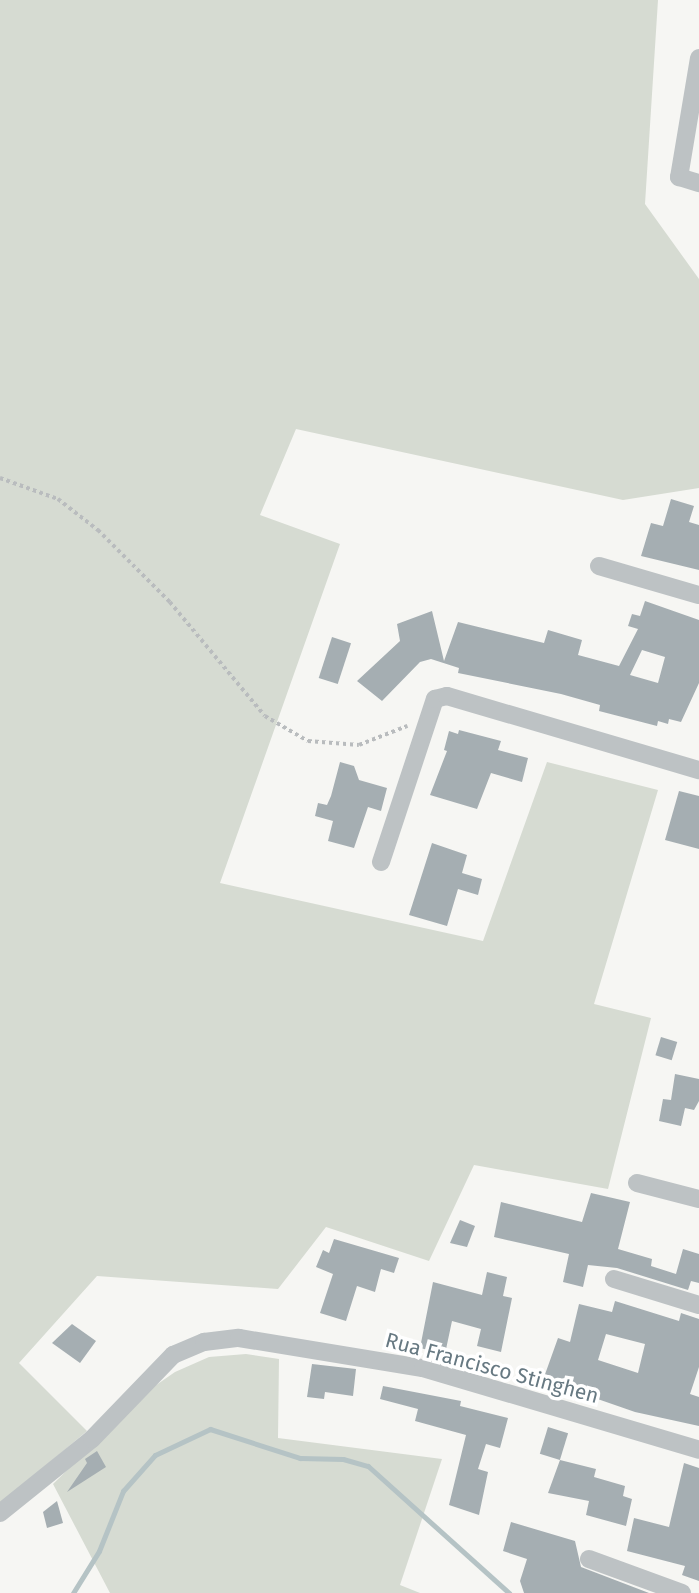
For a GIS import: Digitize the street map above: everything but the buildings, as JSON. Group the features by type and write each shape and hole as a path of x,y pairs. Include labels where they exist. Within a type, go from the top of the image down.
{"street":[{"path":"699,58 679,177 699,183"},
{"path":"599,566 699,595"},
{"path":"381,862 427,714 435,699 447,696 699,770"},
{"path":"637,1183 699,1199"},
{"path":"614,1279 699,1305"},
{"name":"Rua Francisco Stinghen","path":"0,1513 92,1439 173,1355 204,1342 239,1338 423,1368 699,1450"},
{"path":"589,1559 682,1593"}],"path":[{"path":"0,478 58,499 98,530 170,602 265,716 308,741 359,745 398,731 427,714"}],"shaded area":[{"path":"0,0 658,0 645,204 699,279 699,488 623,500 296,429 260,515 340,544 220,883 483,941 547,762 658,790 594,1004 651,1018 608,1189 474,1165 429,1261 326,1227 278,1289 97,1276 19,1363 87,1431 0,1504"},
{"path":"246,1354 279,1359 278,1438 442,1459 400,1585 420,1593 110,1593 53,1484 149,1390 175,1372 209,1357"}],"waterway":[{"path":"73,1593 99,1551 123,1491 155,1455 210,1429 300,1458 343,1459 368,1466 509,1593"}]}
